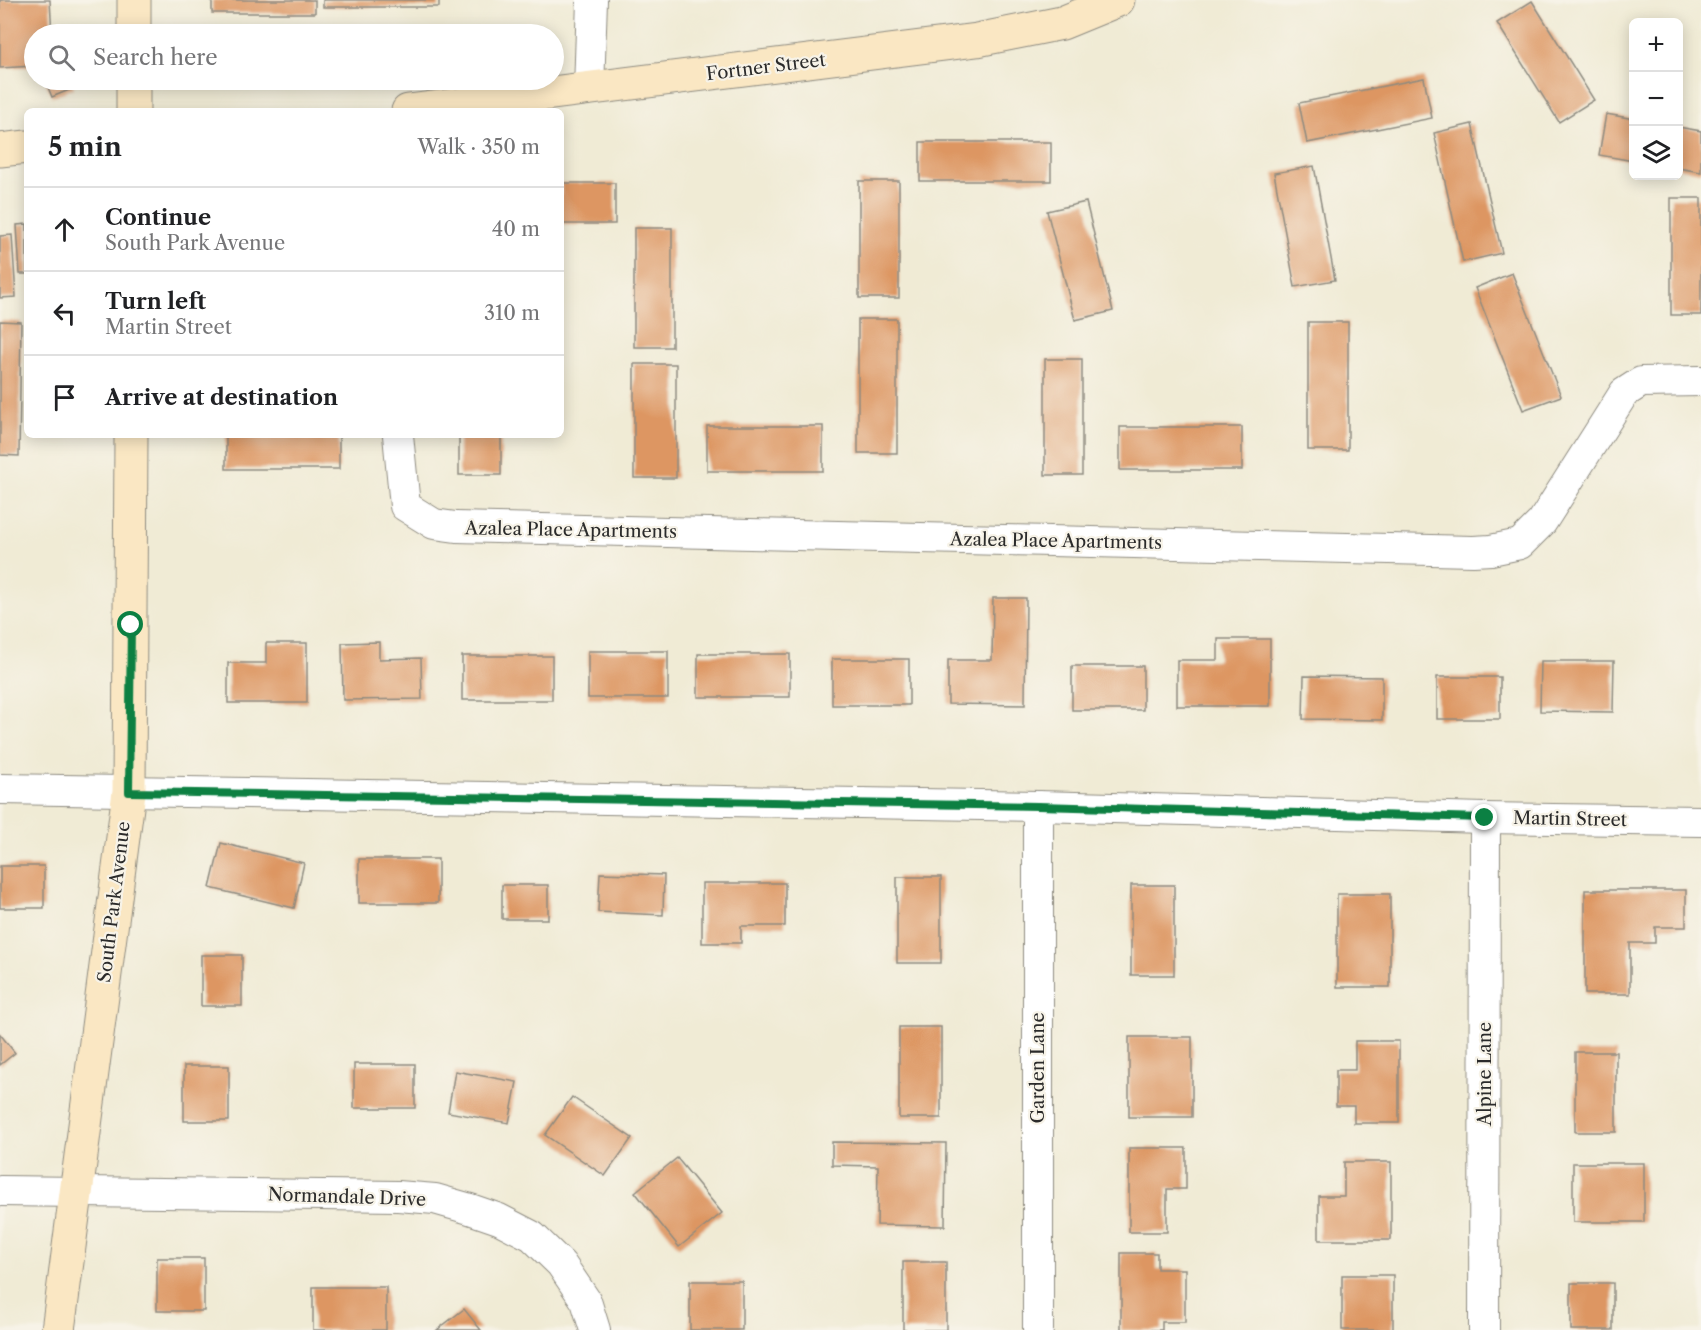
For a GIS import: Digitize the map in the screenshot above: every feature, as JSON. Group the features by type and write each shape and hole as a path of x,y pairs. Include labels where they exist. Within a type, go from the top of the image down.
{"street":[{"path":"134,0 134,24"},
{"path":"589,89 592,0"},
{"name":"Fortner Street","path":"433,108 977,40 1062,11 1118,0"},
{"path":"133,90 133,108"},
{"path":"0,150 24,147"},
{"name":"Azalea Place Apartments","path":"398,438 405,506 434,524 456,527 1473,551 1520,544 1542,522 1624,393 1641,382 1701,381"},
{"name":"South Park Avenue","path":"57,1330 129,792 131,438"},
{"name":"Martin Street","path":"0,789 1038,806 1485,818 1701,821"},
{"name":"Garden Lane","path":"1038,806 1038,1330"},
{"name":"Alpine Lane","path":"1484,1330 1485,818"},
{"name":"Normandale Drive","path":"0,1191 398,1196 435,1199 499,1219 532,1236 561,1264 586,1301 595,1330"}],"building":[{"path":"0,0 50,0 51,24 24,24 24,67 0,68"},
{"path":"212,0 315,0 315,13 212,13"},
{"path":"323,0 439,0 439,7 323,7"},
{"path":"1532,1 1594,100 1559,122 1497,23"},
{"path":"1424,78 1432,118 1307,143 1299,103"},
{"path":"49,90 69,90 52,97"},
{"path":"1606,114 1629,118 1629,160 1599,155"},
{"path":"1472,124 1502,253 1463,262 1434,133"},
{"path":"1683,128 1701,131 1701,172 1683,169"},
{"path":"920,142 1051,142 1051,181 920,181"},
{"path":"1314,166 1335,280 1295,287 1274,173"},
{"path":"859,181 899,181 899,298 859,298"},
{"path":"564,183 615,183 615,224 564,224"},
{"path":"1671,198 1701,198 1701,315 1671,315"},
{"path":"1086,202 1113,311 1075,320 1047,211"},
{"path":"24,224 24,274 20,274 17,225"},
{"path":"634,228 672,228 672,347 634,347"},
{"path":"12,235 16,297 0,298 0,236"},
{"path":"1512,273 1561,396 1523,410 1475,288"},
{"path":"858,319 897,319 897,453 858,453"},
{"path":"0,321 21,322 19,456 0,455"},
{"path":"1308,322 1348,322 1348,450 1308,450"},
{"path":"1045,359 1082,359 1082,475 1045,475"},
{"path":"634,364 676,364 676,478 634,478"},
{"path":"707,426 823,426 823,471 707,471"},
{"path":"1120,427 1242,427 1242,470 1120,470"},
{"path":"226,438 339,438 339,469 226,469"},
{"path":"459,438 501,438 501,475 459,475"},
{"path":"993,598 1026,598 1025,705 948,704 948,660 992,660"},
{"path":"1218,639 1270,639 1270,706 1177,706 1177,660 1218,660"},
{"path":"379,642 379,659 421,658 422,699 343,700 342,643"},
{"path":"266,643 307,643 307,703 228,703 228,663 266,663"},
{"path":"588,651 668,651 668,698 588,698"},
{"path":"698,654 790,654 790,697 698,697"},
{"path":"462,656 552,656 552,700 462,700"},
{"path":"832,659 909,659 909,705 832,705"},
{"path":"1541,661 1614,661 1613,712 1540,711"},
{"path":"1072,666 1143,666 1143,710 1072,710"},
{"path":"1304,676 1382,677 1382,720 1303,719"},
{"path":"1437,677 1500,677 1500,719 1437,719"},
{"path":"221,843 304,863 294,908 210,888"},
{"path":"359,859 438,859 438,903 359,903"},
{"path":"0,866 44,866 44,908 0,908"},
{"path":"600,873 664,875 663,915 598,912"},
{"path":"897,877 941,877 941,963 897,963"},
{"path":"702,883 785,883 785,926 741,926 741,943 702,943"},
{"path":"502,885 548,885 548,919 502,919"},
{"path":"1131,885 1174,885 1174,975 1131,975"},
{"path":"1585,890 1686,890 1686,927 1655,927 1655,943 1630,943 1630,994 1585,994"},
{"path":"1337,894 1390,894 1390,987 1337,987"},
{"path":"201,955 242,955 242,1006 201,1006"},
{"path":"899,1027 941,1027 941,1118 899,1118"},
{"path":"0,1034 15,1053 0,1065"},
{"path":"1129,1037 1192,1037 1192,1117 1129,1117"},
{"path":"1355,1041 1399,1041 1399,1123 1354,1123 1354,1106 1336,1106 1336,1070 1355,1070"},
{"path":"1575,1052 1616,1052 1616,1132 1575,1132"},
{"path":"354,1064 415,1064 415,1108 354,1108"},
{"path":"184,1066 229,1066 229,1121 184,1121"},
{"path":"455,1071 517,1082 509,1123 448,1112"},
{"path":"572,1097 632,1138 605,1176 545,1135"},
{"path":"832,1142 946,1143 945,1226 877,1225 878,1166 832,1165"},
{"path":"1129,1148 1186,1148 1186,1189 1167,1189 1167,1232 1129,1232"},
{"path":"677,1158 722,1213 679,1247 635,1192"},
{"path":"1344,1162 1391,1162 1391,1240 1319,1240 1319,1196 1344,1196"},
{"path":"1573,1163 1644,1163 1644,1222 1573,1222"},
{"path":"1121,1253 1157,1253 1157,1269 1185,1269 1185,1322 1162,1322 1162,1330 1121,1330"},
{"path":"157,1258 204,1258 204,1311 157,1311"},
{"path":"903,1262 946,1262 946,1330 903,1330"},
{"path":"1342,1275 1393,1275 1393,1330 1342,1330"},
{"path":"690,1281 742,1281 742,1330 690,1330"},
{"path":"1571,1283 1613,1283 1613,1330 1571,1330"},
{"path":"313,1287 386,1287 386,1330 313,1330"},
{"path":"464,1309 481,1330 437,1330"}],"route":[{"path":"131,625 129,792 1038,806 1485,818"}]}
